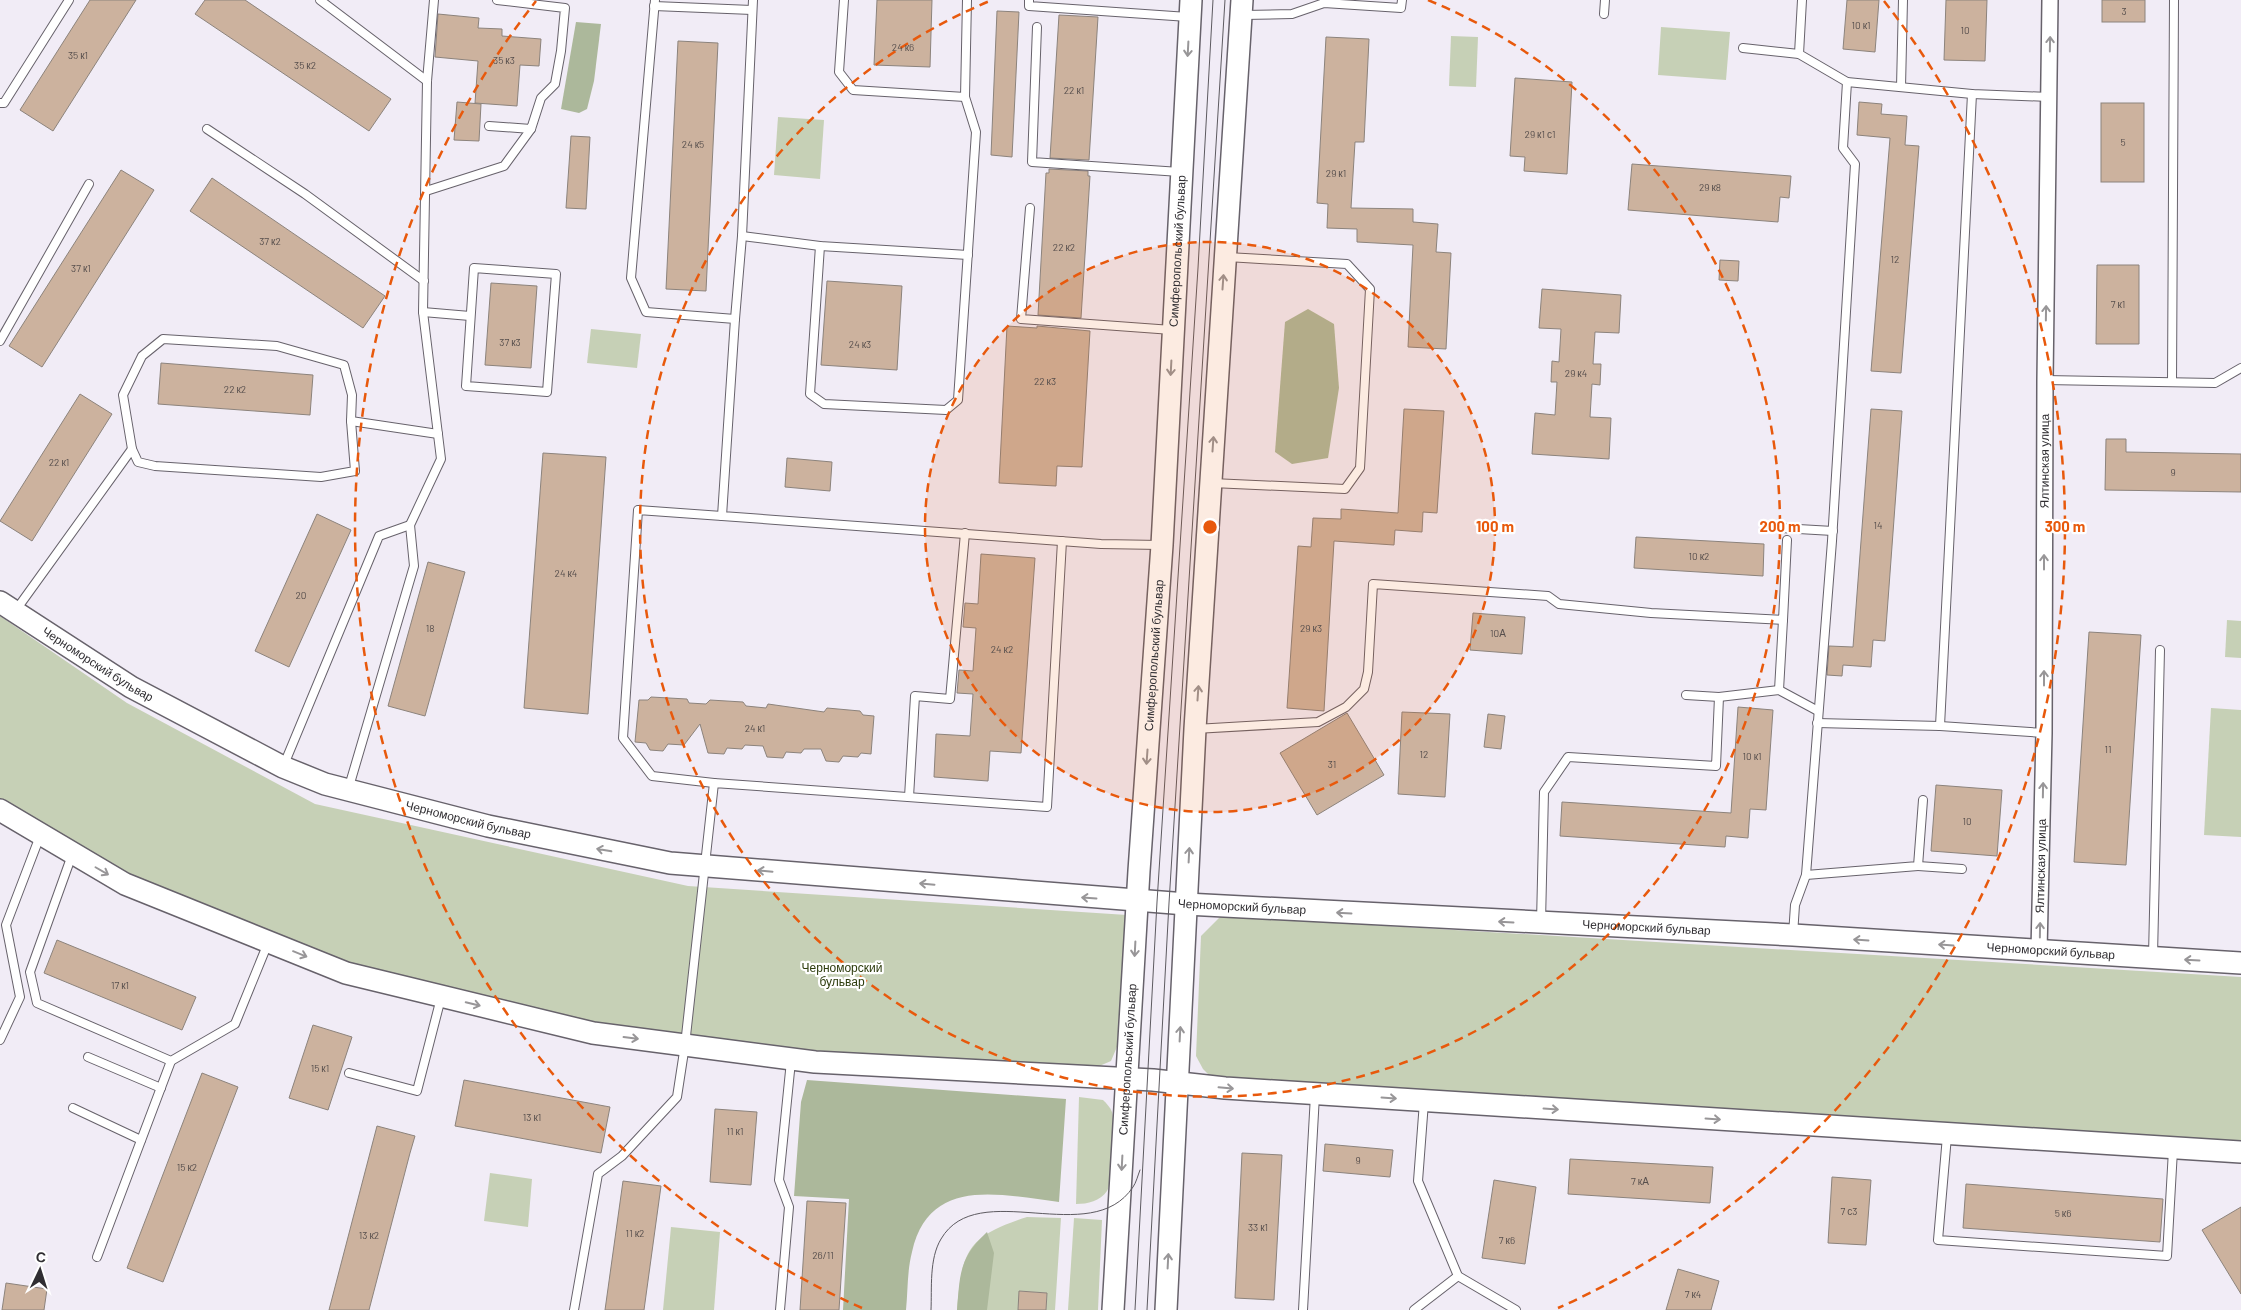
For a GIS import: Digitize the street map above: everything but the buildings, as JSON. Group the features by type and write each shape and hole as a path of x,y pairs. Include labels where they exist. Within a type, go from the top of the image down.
{"street":[{"name":"Ялтинская улица","path":"2040,951 2044,733 2044,380 2050,0"},
{"path":"1166,1310 1195,729 1241,8"},
{"name":"Симферопольский бульвар","path":"1113,1310 1137,900 1162,545 1190,9"},
{"name":"Черноморский бульвар","path":"8,607 132,687 284,767 325,784 535,837 670,863 1186,904 1541,924 1793,935 2241,963"},
{"path":"0,810 125,884 346,973 593,1034 815,1062 1127,1079 1315,1094 2241,1152"}],"lane":[{"path":"0,103 4,103 69,0"},
{"path":"320,0 427,81"},
{"path":"348,790 414,566 410,525 442,459 423,312 427,81 434,0"},
{"path":"426,191 504,166 531,129 541,98 555,84 561,51 565,8 497,0"},
{"path":"722,516 742,236 753,0"},
{"path":"844,0 839,72 853,90 965,97"},
{"path":"820,246 810,394 824,404 946,410 958,400 976,132 965,97 968,0"},
{"path":"1029,0 1029,6 1190,9"},
{"path":"1241,8 1292,14 1324,3 1401,8 1402,0"},
{"path":"1604,14 1605,0"},
{"path":"1799,54 1802,0"},
{"path":"1901,86 1903,0"},
{"path":"2172,382 2174,0"},
{"path":"735,319 646,312 631,278 655,3 752,10"},
{"path":"1037,27 1032,162 1182,172"},
{"path":"1743,48 1799,54 1847,82 1972,94 2049,97"},
{"path":"1793,935 1795,905 1806,875 1816,723 1833,530 1855,164 1843,148 1847,82"},
{"path":"1940,726 1972,94"},
{"path":"489,126 531,129"},
{"path":"207,129 305,194 424,281"},
{"path":"0,341 89,184"},
{"path":"1030,208 1021,320 1172,330"},
{"path":"742,236 820,246 968,255"},
{"path":"1211,483 1346,490 1360,468 1367,367 1370,290 1347,264 1225,257"},
{"path":"474,268 556,274 547,392 466,386 470,316 474,268"},
{"path":"423,312 470,316"},
{"path":"163,339 276,346 344,365 352,396 351,421 355,471 321,477 154,466 138,462 132,449 123,395 142,356 163,339"},
{"path":"2044,380 2215,383 2241,368"},
{"path":"351,421 438,434"},
{"path":"8,607 132,449"},
{"path":"1062,540 1047,807 714,783 652,776 622,738 638,510 1062,540 1101,544 1162,545"},
{"path":"284,767 379,536 410,525"},
{"path":"1781,528 1833,530"},
{"path":"909,797 915,696 950,699 965,533"},
{"path":"1779,690 1787,540"},
{"path":"1195,729 1318,722 1346,707 1364,690 1368,672 1372,584 1548,596 1559,604 1651,613 1783,620"},
{"path":"2153,958 2160,650"},
{"path":"1686,695 1719,696 1779,690 1818,711"},
{"path":"1541,924 1544,792 1568,757 1716,766 1719,696"},
{"path":"1816,723 1940,726 2044,733"},
{"path":"574,1310 598,1174 622,1156 678,1097 706,866 714,783"},
{"path":"1918,866 1923,800"},
{"path":"0,1040 20,997 6,925 41,834"},
{"path":"72,853 30,972 37,1004 171,1061"},
{"path":"1806,875 1918,866 1962,869"},
{"path":"97,1257 171,1061 235,1024 269,942"},
{"path":"350,1073 417,1092 442,996"},
{"path":"88,1057 161,1088"},
{"path":"780,1310 789,1207 779,1180 791,1059"},
{"path":"1303,1310 1315,1094"},
{"path":"1424,1100 1418,1182 1458,1276 1516,1310"},
{"path":"73,1108 141,1140"},
{"path":"1948,1134 1938,1240 2167,1256 2173,1148"},
{"path":"1414,1310 1458,1276"}],"green space":[{"path":"576,22 601,24 594,81 587,109 579,113 561,109"},
{"path":"1661,27 1730,32 1726,80 1658,75"},
{"path":"1451,36 1478,37 1476,87 1449,86"},
{"path":"778,117 824,120 820,179 774,175"},
{"path":"1308,309 1334,324 1339,388 1328,458 1292,464 1275,452 1285,322"},
{"path":"591,329 641,334 637,368 587,363"},
{"name":"Черноморский бульвар","path":"0,616 127,703 315,804 688,886 1127,915 1119,1042 1111,1061 1097,1067 816,1052 594,1023 346,962 128,874 0,802"},
{"path":"2227,620 2241,621 2241,658 2225,657"},
{"path":"2211,708 2241,710 2241,837 2204,835"},
{"path":"1221,916 2241,977 2241,1144 1216,1082 1203,1069 1196,1056 1201,936"},
{"path":"807,1080 1066,1099 1059,1202 991,1194 951,1200 934,1211 921,1227 910,1259 906,1310 843,1310 849,1199 794,1196 801,1102"},
{"path":"1079,1097 1103,1100 1108,1106 1113,1118 1113,1139 1111,1176 1107,1191 1093,1201 1076,1204"},
{"path":"490,1173 532,1179 528,1227 484,1221"},
{"path":"1027,1217 1061,1218 1055,1310 1046,1310 1047,1293 1020,1291 1018,1310 957,1310 962,1272 972,1248 980,1239 992,1231"},
{"path":"1074,1218 1102,1220 1098,1310 1068,1310"},
{"path":"671,1227 720,1232 714,1310 663,1310"},
{"path":"987,1232 994,1253 987,1310 957,1310 960,1276 966,1259 978,1241"}],"tram line":[{"path":"1135,1310 1157,902 1198,268 1213,0"},
{"path":"1147,1310 1169,903 1225,0"},
{"path":"931,1310 932,1274 937,1247 941,1239 958,1221 981,1213 1007,1211 1064,1215 1090,1213 1114,1205 1133,1187 1140,1170"}]}
